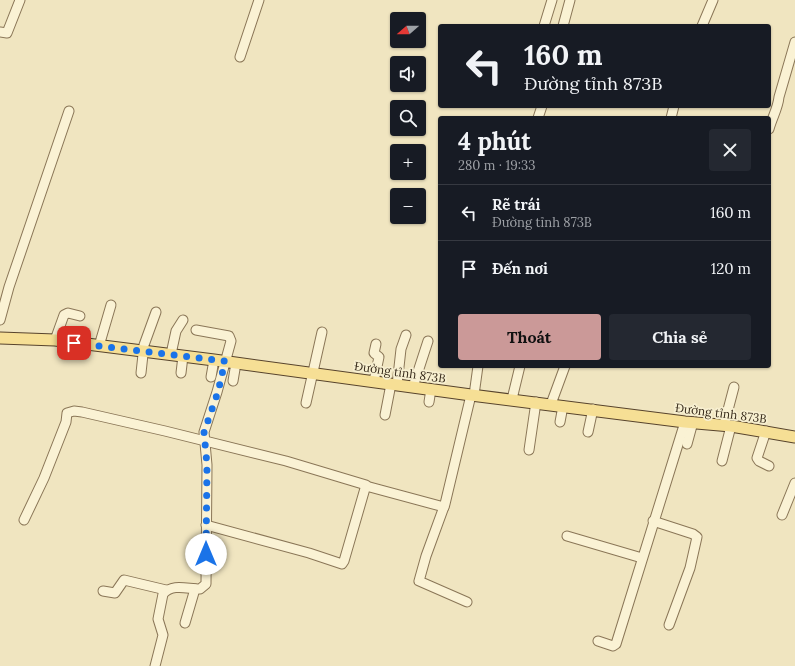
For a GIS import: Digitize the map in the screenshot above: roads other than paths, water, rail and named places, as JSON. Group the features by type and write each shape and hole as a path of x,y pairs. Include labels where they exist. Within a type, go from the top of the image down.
{"main road":[{"name":"Đường tỉnh 873B","path":"0,338 55,340 170,354 413,387 689,422 728,425 795,437"}],"street":[{"path":"0,32 7,34 20,0"},
{"path":"240,57 259,0"},
{"path":"545,24 552,0"},
{"path":"564,24 570,0"},
{"path":"703,24 713,0"},
{"path":"771,122 779,103 779,97 795,42"},
{"path":"0,320 9,287 69,111"},
{"path":"99,346 112,305"},
{"path":"141,373 143,351 156,312"},
{"path":"55,340 64,315 68,313 80,316"},
{"path":"170,354 176,331 183,320"},
{"path":"196,330 230,337 233,382"},
{"path":"306,403 322,332"},
{"path":"385,415 394,384 401,349 406,335"},
{"path":"413,387 428,342"},
{"path":"374,381 379,357 374,353 376,344"},
{"path":"181,373 184,356"},
{"path":"211,377 214,360"},
{"path":"103,590 114,593 124,580 166,590 178,587 200,589 206,584 207,465 204,441 206,425 231,362"},
{"path":"467,602 419,581 426,556 444,507 478,368"},
{"path":"512,399 520,368"},
{"path":"551,404 564,368"},
{"path":"722,461 734,387"},
{"path":"429,402 431,389"},
{"path":"529,450 536,402"},
{"path":"560,422 563,406"},
{"path":"588,432 594,409"},
{"path":"24,520 44,478 68,412 74,411 110,418 286,461 366,486 444,507"},
{"path":"687,444 689,422"},
{"path":"598,641 613,646 616,644 653,521 689,422"},
{"path":"766,431 758,458 759,461 770,466"},
{"path":"782,515 792,502 795,483"},
{"path":"206,525 303,551 342,564 344,563 366,486"},
{"path":"653,521 693,534 697,537 690,568 669,625"},
{"path":"567,536 642,558"},
{"path":"185,623 195,589"},
{"path":"155,666 163,634 158,619 163,594 166,590"}]}
